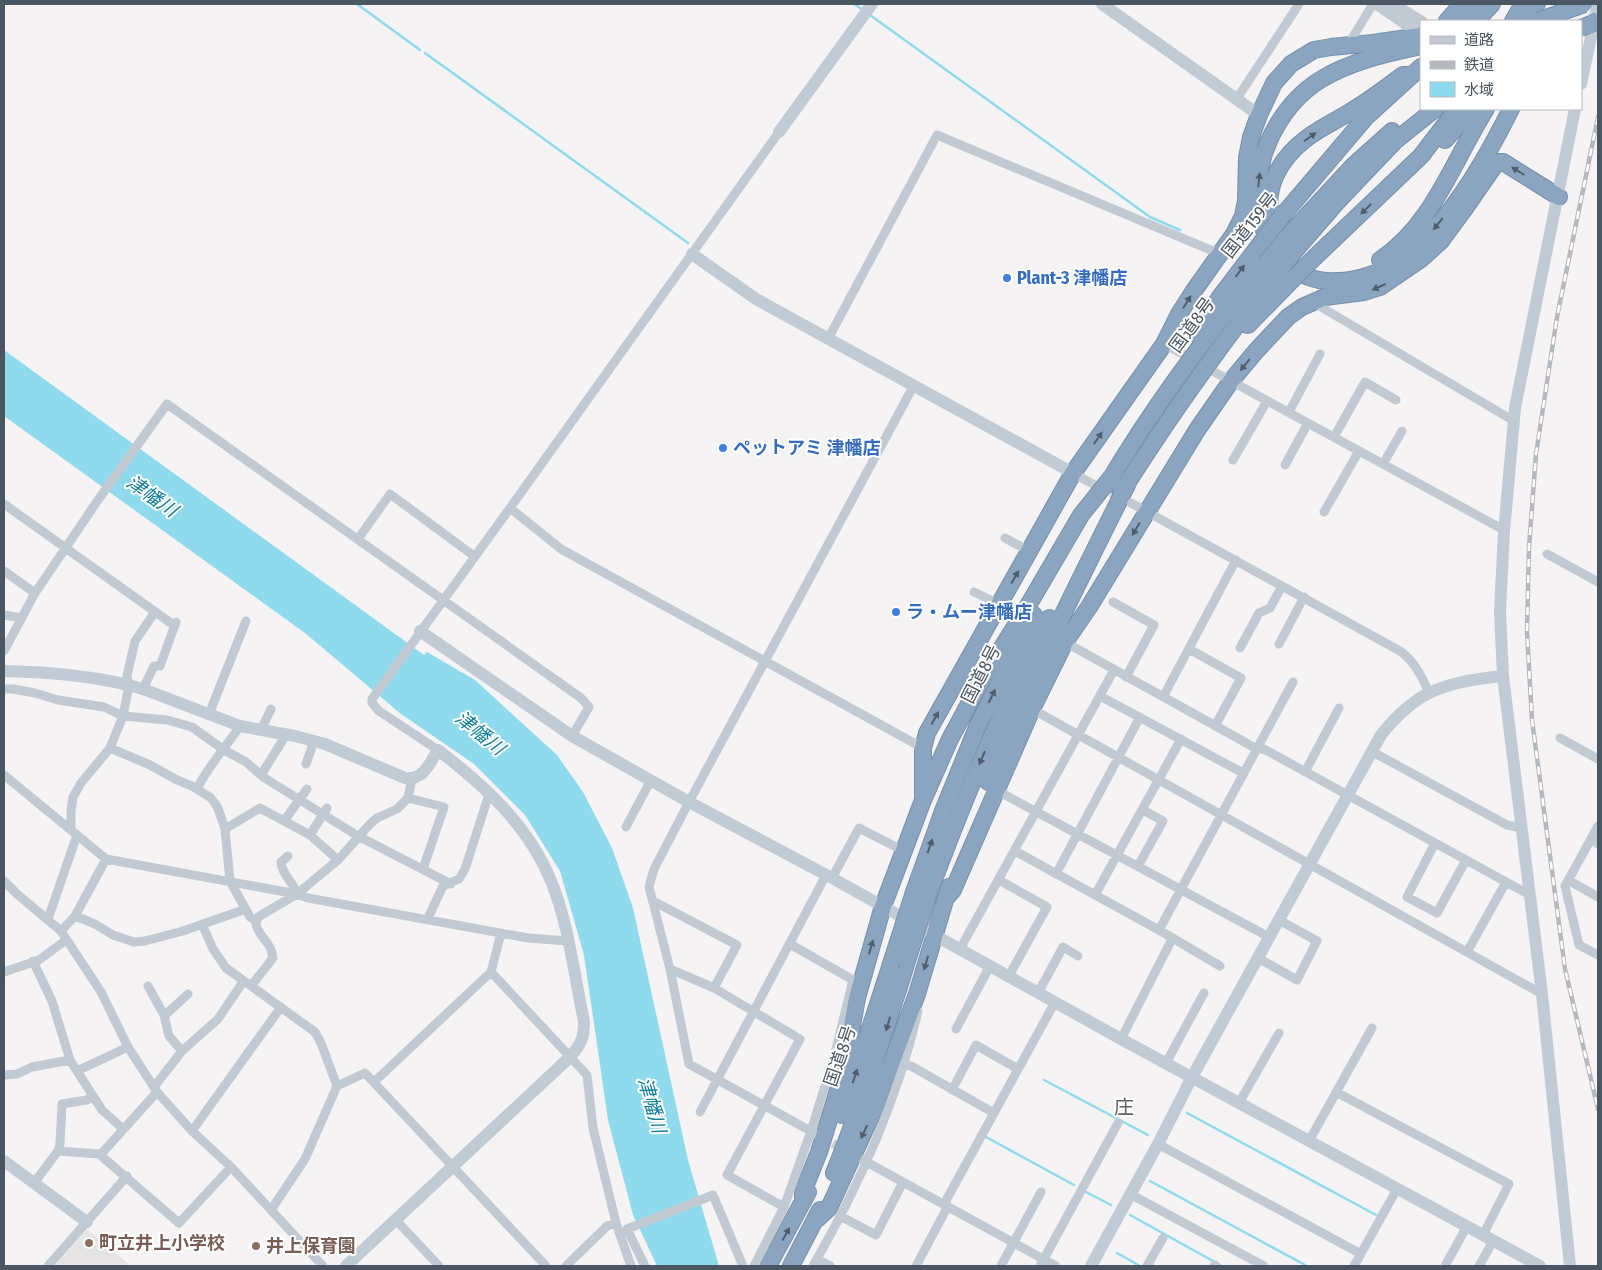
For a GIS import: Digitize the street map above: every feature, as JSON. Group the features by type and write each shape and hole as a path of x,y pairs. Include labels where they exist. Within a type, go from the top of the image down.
{"highway":[{"path":"1448,20 1462,4"},
{"path":"1463,20 1477,4"},
{"path":"1477,20 1492,4"},
{"path":"1515,20 1523,4"},
{"path":"1528,20 1537,4"},
{"path":"1546,20 1552,4"},
{"path":"1558,20 1566,4"},
{"path":"1541,20 1584,4"},
{"path":"1560,20 1598,4"},
{"path":"1582,22 1598,14"},
{"path":"1582,28 1598,21"},
{"path":"923,800 923,748 927,733 951,678 1001,607 1029,552 1170,348 1179,314 1234,234 1243,216 1246,201 1247,158 1258,115 1274,83 1291,64 1314,50 1373,43 1420,29"},
{"path":"1420,47 1351,65 1319,81 1295,102 1276,127 1263,154 1257,198 1263,227 1269,242 1279,257 1292,268 1308,278 1329,282 1346,281 1369,276 1391,266 1410,253 1432,232 1470,182 1510,110"},
{"path":"1416,71 1404,75 1354,110 1307,138 1289,154 1280,167 1272,184 1270,217 1276,236 1286,250 1298,260 1317,269 1332,272 1350,272 1372,266 1394,251 1417,228 1436,199 1465,143 1485,110"},
{"name":"国道159号","path":"1142,430 1144,415 1220,297 1261,243 1367,116 1416,71"},
{"name":"国道8号","path":"764,1266 803,1202 837,1127 890,967 920,895 1028,657 1072,575 1126,485 1157,440 1170,427 1236,338 1280,270 1293,241 1354,165 1420,108"},
{"name":"国道8号","path":"1293,241 1338,202 1395,141 1434,110"},
{"path":"1280,270 1315,257 1420,156 1456,110"},
{"path":"1390,186 1416,169 1473,110"},
{"path":"946,898 953,890 1063,642 1089,607 1197,430 1225,378 1256,351 1288,317 1302,307 1318,299 1333,295 1356,294 1372,290 1394,279 1420,259 1441,241 1497,162 1503,162 1559,197"},
{"name":"国道8号","path":"791,1266 816,1219 863,1096 907,961 920,895 943,811 978,725 1053,579 1113,475 1142,430 1217,322 1280,270"},
{"path":"803,1202 803,1192 819,1152 846,1060 857,981 923,800 950,739 983,678 1081,515 1113,475"},
{"path":"816,1219 829,1208 874,1110 918,992 961,848 1013,720 1039,662 1126,485"}],"street":[{"path":"1102,4 1258,115"},
{"path":"1236,100 1299,4"},
{"path":"1348,45 1374,4 1420,29"},
{"path":"1386,4 1420,29"},
{"path":"1396,4 1420,29"},
{"path":"1582,79 1598,4"},
{"path":"346,1266 570,1057 584,1036 584,1021 561,910 551,880 538,855 518,825 489,794 438,750 379,711 372,703 374,695 868,10"},
{"path":"1570,1266 1542,994 1503,676 1500,611 1504,530 1514,421 1536,300 1559,197 1575,110"},
{"path":"828,339 937,135 1220,254"},
{"path":"692,254 756,299 1080,477"},
{"path":"1318,299 1321,307 1514,421"},
{"path":"1289,412 1320,354"},
{"path":"1225,378 1504,530"},
{"path":"1334,437 1365,382 1396,400"},
{"path":"814,1133 689,1064 670,969 649,887 654,869 689,802 914,385"},
{"path":"1233,460 1267,401"},
{"path":"4,651 35,593 98,500 167,404 581,698 589,706 572,736"},
{"path":"1285,465 1308,423"},
{"path":"1383,464 1402,430"},
{"path":"1324,512 1359,450"},
{"path":"358,539 390,494 474,556"},
{"path":"1131,503 1406,655 1424,680 1429,693"},
{"path":"4,504 155,612 176,624 160,666 154,666 143,689"},
{"path":"510,508 561,549 923,748"},
{"path":"1005,538 1029,552"},
{"path":"1547,554 1598,582"},
{"path":"1163,697 1236,560"},
{"path":"4,570 35,593"},
{"path":"1240,648 1260,613 1270,608 1282,586"},
{"path":"974,592 1001,607"},
{"path":"1279,644 1304,598"},
{"path":"1112,602 1154,625 1126,677"},
{"path":"48,919 74,833 71,811 73,796 81,783 110,748 123,716 129,685 127,676 135,641 155,612"},
{"path":"4,615 22,618"},
{"path":"209,714 246,621"},
{"path":"420,632 572,736 1121,1039 1540,1266"},
{"path":"1063,642 1215,726 1257,748 1264,749 1530,895"},
{"path":"1189,649 1240,678 1215,726"},
{"path":"960,949 1114,670"},
{"path":"4,671 28,671 90,678 129,685 240,726 325,744 405,778 412,779 422,774 438,750"},
{"path":"1091,1266 1158,1144 1192,1077 1381,735 1398,715 1418,698 1456,682 1503,676"},
{"path":"1159,930 1293,682"},
{"path":"4,689 28,691 58,700 104,707 123,716 167,720 192,727 224,750 246,762 261,775 299,799 325,811 358,836 451,884"},
{"path":"1100,696 1243,773"},
{"path":"1305,772 1339,708"},
{"path":"261,730 271,709"},
{"path":"1032,709 1542,994"},
{"path":"1056,874 1140,717"},
{"path":"197,789 205,773 224,750 240,726"},
{"path":"261,775 286,735"},
{"path":"1560,738 1598,759"},
{"path":"1095,895 1181,739"},
{"path":"306,764 314,741"},
{"path":"110,748 150,765 192,786 211,798 218,808 225,829 230,881 250,917 256,922"},
{"path":"1371,751 1507,825 1522,828"},
{"path":"4,775 106,859 528,938 568,941"},
{"path":"99,1154 103,1152 156,1090 182,1052 218,1019 247,984 273,958 271,950 257,929 256,922 258,916 297,894 338,860 358,836 378,818 397,809 408,798 412,779"},
{"path":"626,827 651,780"},
{"path":"284,821 307,788"},
{"path":"996,790 1269,937"},
{"path":"427,920 443,886 459,879 465,869 489,794"},
{"path":"408,798 444,807 423,869"},
{"path":"225,829 260,808 310,836 338,860"},
{"path":"1138,866 1163,821 1143,810"},
{"path":"310,836 325,811"},
{"path":"1598,826 1594,841 1565,886 1579,944 1598,955"},
{"path":"700,1112 790,944 859,828 904,850"},
{"path":"1435,843 1407,897 1437,913 1466,860"},
{"path":"1014,851 1159,930 1220,966"},
{"path":"288,856 282,862 281,867 295,886 297,894"},
{"path":"61,931 75,916 106,859"},
{"path":"999,880 1047,907 1009,976"},
{"path":"1568,880 1598,897"},
{"path":"4,881 61,931 102,992 128,1047 156,1090 323,1266"},
{"path":"1467,952 1506,882"},
{"path":"653,901 738,945 714,988"},
{"path":"75,916 95,924 113,936 134,942 146,941 183,931 246,909"},
{"path":"1258,958 1298,980 1317,941 1279,920"},
{"path":"202,924 213,949 226,968 315,1032 337,1086"},
{"path":"374,1082 491,972 501,933"},
{"path":"1121,1039 1172,938"},
{"path":"4,972 39,960 66,940"},
{"path":"764,1266 784,1207 814,1133 857,981 790,944"},
{"path":"1038,993 1063,947 1078,956"},
{"path":"32,961 52,1001 70,1060 102,1110 123,1129"},
{"path":"956,1029 990,966"},
{"path":"670,969 714,988 800,1039 727,1175 784,1207"},
{"path":"491,972 587,1075 593,1128 616,1223 631,1266"},
{"path":"148,986 164,1016 169,1036 182,1052"},
{"path":"830,1266 815,1263 856,1187 862,1160 904,1065 922,995 918,992"},
{"path":"1166,1063 1204,993"},
{"path":"164,1016 188,994"},
{"path":"916,1266 994,1113 1055,1002"},
{"path":"192,1130 280,1007"},
{"path":"1309,1141 1372,1028"},
{"path":"1239,1103 1279,1033"},
{"path":"952,1090 976,1045 1018,1069"},
{"path":"77,1071 128,1047"},
{"path":"4,1075 17,1074 32,1067 70,1060"},
{"path":"904,1065 910,1066 994,1113"},
{"path":"271,1210 305,1159 337,1086 364,1073 546,1266"},
{"path":"1336,1092 1509,1184 1479,1266"},
{"path":"34,1183 58,1151 62,1104 87,1100 93,1096"},
{"path":"1042,1263 1118,1123"},
{"path":"1158,1144 1361,1254"},
{"path":"58,1151 99,1154 127,1176 179,1223 231,1167"},
{"path":"862,1160 1014,1243 1042,1263 1056,1266"},
{"path":"4,1161 87,1222"},
{"path":"48,1266 127,1176"},
{"path":"840,1216 876,1235 904,1182"},
{"path":"1354,1266 1397,1189"},
{"path":"1001,1266 1041,1192"},
{"path":"1130,1194 1264,1266"},
{"path":"645,1266 628,1230 713,1195 743,1266"},
{"path":"396,1219 439,1266"},
{"path":"566,1266 607,1226 616,1223"},
{"path":"1445,1266 1467,1226"},
{"path":"1147,1266 1163,1238"}],"shaded area":[{"name":"町立井上小学校","path":"87,1229 131,1266 55,1266"}],"water":[{"name":"津幡川","path":"4,350 424,655 427,652 475,680 557,755 583,792 612,848 633,908 688,1160 719,1266 657,1266 633,1215 608,1120 584,955 560,871 525,815 474,764 401,714 305,633 4,416"}],"waterway":[{"path":"357,4 420,50"},
{"path":"854,4 863,10"},
{"path":"870,15 1150,217 1180,230"},
{"path":"425,53 688,243"},
{"path":"1044,1080 1148,1135"},
{"path":"1187,1113 1376,1215"},
{"path":"986,1137 1074,1185"},
{"path":"1150,1181 1307,1266"},
{"path":"1084,1191 1111,1205"},
{"path":"1130,1215 1222,1266"},
{"path":"1117,1253 1140,1266"}],"tunnel":[{"path":"1177,351 1218,374"},
{"path":"1087,481 1123,499"},
{"path":"1007,611 1022,619"},
{"path":"821,1137 847,1151"}],"railway":[{"path":"1598,117 1557,317 1536,454 1529,547 1527,632 1532,720 1565,969 1598,1109"}],"place":[{"name":"Plant-3 津幡店","path":"1007,278"},
{"name":"ペットアミ 津幡店","path":"723,448"},
{"name":"ラ・ムー津幡店","path":"896,612"},
{"name":"町立井上小学校","path":"89,1243"},
{"name":"井上保育園","path":"256,1246"}],"district":[{"name":"庄","path":"1124,1107"}]}
